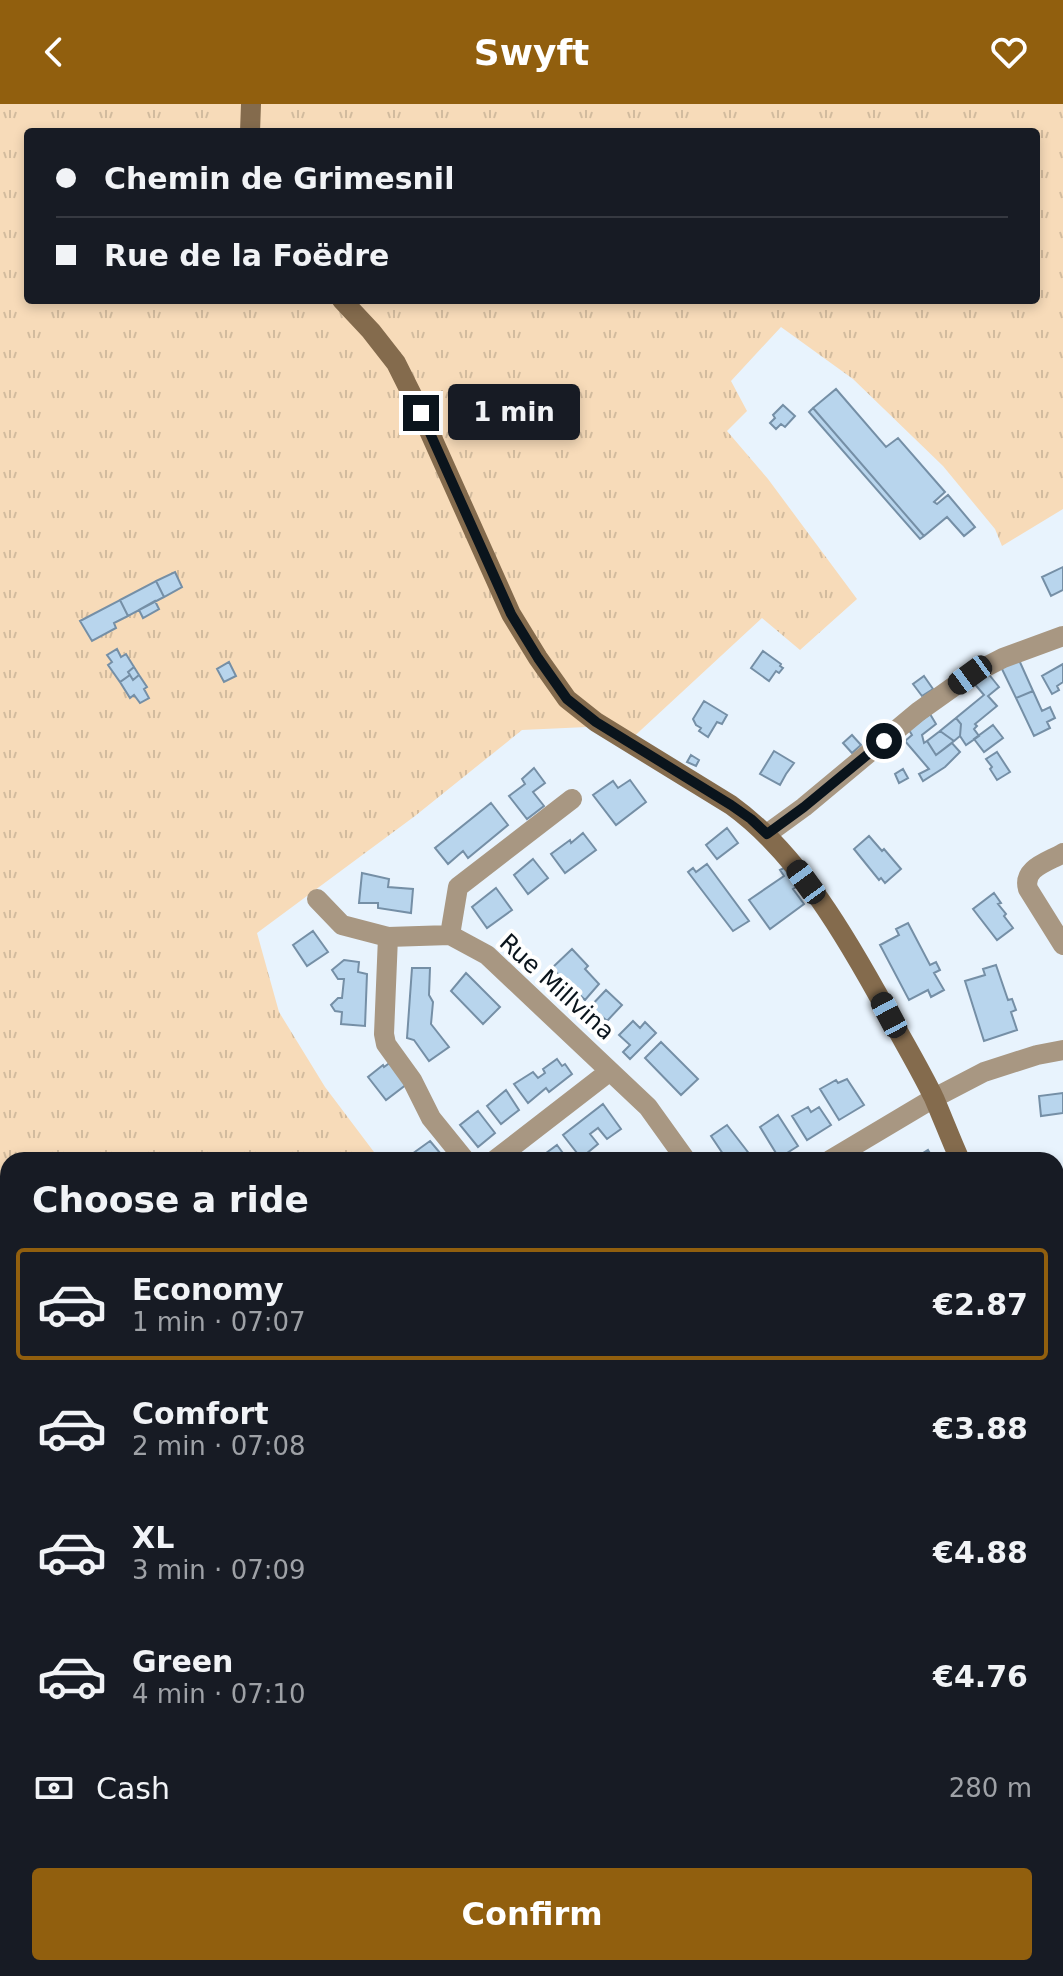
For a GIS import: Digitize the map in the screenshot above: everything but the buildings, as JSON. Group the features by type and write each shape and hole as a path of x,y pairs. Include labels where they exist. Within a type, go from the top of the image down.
{"street":[{"path":"250,128 251,104"},
{"path":"346,304 396,363 511,614 567,699 596,722 751,819 788,858 859,960 934,1098 957,1152"},
{"path":"767,834 918,712 970,675 1003,658 1063,636"},
{"path":"317,899 342,925 388,937 450,935 458,887 572,799"},
{"path":"1063,853 1032,870 1026,882 1063,945"},
{"name":"Rue Millvina","path":"450,935 487,955 648,1107 680,1152"},
{"path":"388,937 386,1044 412,1080 431,1118 459,1152"},
{"path":"843,1152 984,1072 1063,1050"},
{"path":"505,1152 610,1071"}],"green space":[{"path":"0,104 1063,104 1063,509 1002,546 995,529 943,466 853,379 781,327 731,381 747,411 727,431 768,479 857,599 800,650 762,618 628,742 587,727 522,730 415,816 257,933 279,1012 325,1087 374,1152 0,1152"}],"route":[{"path":"421,413 511,614 567,699 596,722 731,805 767,834 884,741"}]}
